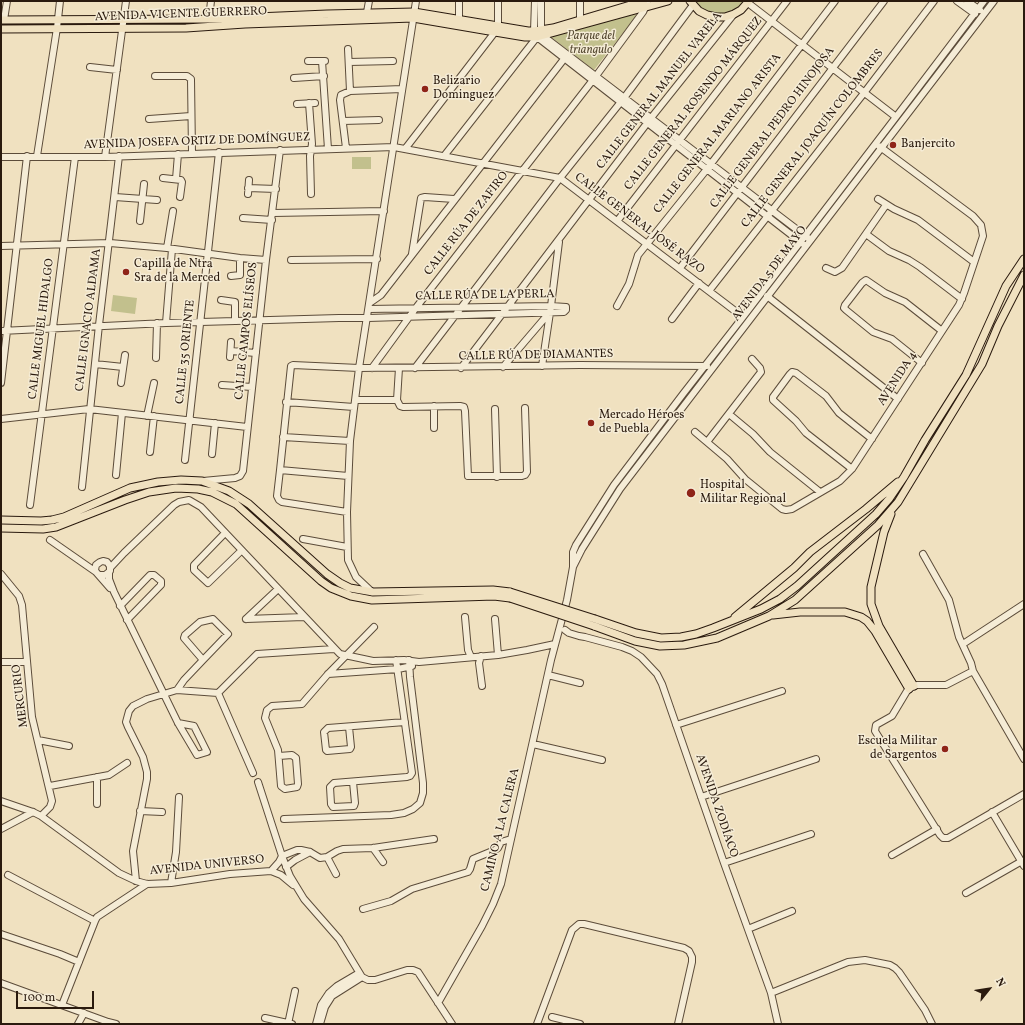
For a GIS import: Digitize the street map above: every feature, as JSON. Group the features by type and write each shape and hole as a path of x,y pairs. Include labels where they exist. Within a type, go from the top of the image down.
{"main road":[{"name":"AVENIDA VICENTE GUERRERO","path":"1,29 186,28 245,20 367,12 414,15 496,29 539,33 580,22 620,8 668,1"},
{"path":"691,3 699,11 707,15 725,17 741,10 749,2"},
{"name":"AVENIDA VICENTE GUERRERO","path":"3,20 245,20 414,15"},
{"path":"1,520 52,520 64,517 130,488 158,482 181,480 202,481 230,491 250,504 327,574 350,588 373,592 493,590 595,623 661,638 681,637 696,634 761,609 780,599 797,586 876,514 889,499 904,477 925,440 966,375 1006,286 1024,259"},
{"path":"595,623 635,641 660,646 684,645 717,638 769,616 795,600 878,525 892,510 982,364 998,326 1024,275"},
{"path":"925,440 932,445"},
{"path":"724,624 744,610 794,568 810,552 866,509 904,477"},
{"path":"1,528 43,529 56,527 149,492 176,488 198,488 212,492 236,504 331,588 351,596 372,600 510,595"},
{"path":"892,510 884,532 872,587 871,604 879,626 912,687"},
{"path":"769,616 800,612 845,612 857,615 872,627 912,687"}],"street":[{"path":"3,20 7,1"},
{"path":"37,156 60,1"},
{"path":"105,157 126,1"},
{"path":"209,19 212,1"},
{"path":"367,12 369,1"},
{"path":"373,592 360,582 352,571 348,560 347,512 350,441 416,1"},
{"path":"459,1 459,22"},
{"path":"405,149 496,29 498,1"},
{"path":"534,1 539,33 564,59 594,79"},
{"path":"444,156 539,33 541,1"},
{"path":"580,1 580,22"},
{"name":"CALLE GENERAL ROSENDO MÁRQUEZ","path":"618,220 787,1"},
{"name":"CALLE GENERAL MARIANO ARISTA","path":"617,306 629,284 636,260 648,243 835,1"},
{"name":"CALLE GENERAL PEDRO HINOJOSA","path":"680,268 884,1"},
{"name":"CALLE GENERAL JOAQUÍN COLOMBRES","path":"709,291 934,1"},
{"path":"957,1 976,11 985,13"},
{"path":"967,1 976,11"},
{"name":"AVENIDA 5 DE MAYO","path":"878,146 896,117 984,1"},
{"name":"AVENIDA 5 DE MAYO","path":"562,629 573,567 573,552 614,485 724,341 778,276 878,146 994,1"},
{"path":"749,2 772,22 896,117"},
{"name":"CALLE RÚA DE ZAFIRO","path":"372,368 415,309 594,79 646,3"},
{"path":"415,368 560,178 622,100 691,3"},
{"name":"CALLE GENERAL MANUEL VARELA","path":"461,368 649,121 734,14"},
{"path":"539,33 594,79 649,121 711,163 808,238"},
{"path":"348,50 350,91"},
{"path":"370,302 381,295 564,59"},
{"path":"308,61 323,61 328,148"},
{"path":"349,62 393,61"},
{"path":"90,67 117,70"},
{"path":"155,76 186,76 191,79 192,153"},
{"path":"294,78 324,76"},
{"path":"346,148 340,100 341,95 350,91 402,89"},
{"path":"297,104 312,103 312,149 310,156 311,194"},
{"path":"149,119 192,116"},
{"path":"343,122 379,120"},
{"path":"678,142 706,169 803,244"},
{"name":"AVENIDA 4","path":"707,442 727,459 746,480 782,509 792,509 840,481 852,469 962,299 982,236 981,225 973,216 878,146"},
{"name":"AVENIDA JOSEFA ORTIZ DE DOMÍNGUEZ","path":"1,157 105,157 328,148 394,147"},
{"name":"CALLE GENERAL JOSÉ RAZO","path":"394,147 560,178 618,220 744,317"},
{"name":"CALLE CAMPOS ELÍSEOS","path":"202,481 235,478 240,476 243,471 266,260 280,150"},
{"name":"CALLE 35 ORIENTE","path":"185,460 219,152"},
{"path":"176,179 178,154"},
{"path":"1,383 4,331 17,246 27,156"},
{"name":"CALLE MIGUEL HIDALGO","path":"30,505 76,156"},
{"name":"CALLE IGNACIO ALDAMA","path":"82,487 119,156"},
{"path":"163,178 182,181 180,197"},
{"path":"249,180 248,191 276,189"},
{"path":"140,221 144,184"},
{"path":"115,197 157,200"},
{"path":"412,256 421,198 454,199"},
{"path":"878,199 886,205 918,220 974,262"},
{"path":"826,268 835,272 839,271 886,205"},
{"path":"166,323 170,249 174,211"},
{"path":"273,213 384,211"},
{"path":"242,218 272,220"},
{"path":"866,234 889,251 920,267 962,299"},
{"path":"542,366 559,240"},
{"path":"1,246 110,243 266,260"},
{"path":"231,276 240,275 240,258"},
{"path":"291,260 377,259"},
{"name":"AVENIDA 5 DE MAYO","path":"573,567 582,549 620,489 730,346 767,296 778,276"},
{"path":"922,363 892,338 873,332 846,310 844,308 845,305 864,281 868,281 885,293 905,302 942,331"},
{"path":"672,319 699,283"},
{"path":"767,296 898,400"},
{"path":"221,300 235,302 235,321"},
{"name":"CALLE RÚA DE LA PERLA","path":"369,309 507,307 550,309"},
{"path":"503,367 550,309"},
{"name":"CALLE RÚA DE LA PERLA","path":"4,331 52,330 99,325 157,323 501,314 550,309"},
{"path":"156,358 157,323"},
{"path":"724,341 730,346"},
{"path":"231,342 231,354 256,352"},
{"path":"121,384 125,355"},
{"path":"695,432 707,442 729,414 761,372 760,368 752,359"},
{"path":"95,364 123,367"},
{"name":"CALLE RÚA DE DIAMANTES","path":"286,402 291,366 360,368 461,368 580,365 713,367"},
{"path":"399,368 399,403"},
{"path":"852,469 806,433 793,418 772,400 773,397 792,372 826,396 839,413 872,439"},
{"path":"150,452 150,416 154,383"},
{"path":"222,385 252,387"},
{"path":"355,400 399,403 403,407 464,407 468,476 497,477 525,475 527,472 525,408"},
{"path":"347,512 282,502 279,500 278,496 286,402 354,407"},
{"path":"434,406 434,428"},
{"path":"1,419 90,409 247,427"},
{"path":"495,409 497,477"},
{"path":"116,475 122,413"},
{"path":"729,414 754,434 770,452 820,492"},
{"path":"212,454 215,423"},
{"path":"283,437 350,441"},
{"path":"280,470 348,476"},
{"path":"98,574 105,576 124,553 174,505 184,500 189,500 201,507 340,654 373,661 396,660 409,664"},
{"path":"598,509 604,513"},
{"path":"225,534 194,565 194,570 206,582 210,582 242,551"},
{"path":"303,539 347,547"},
{"path":"50,540 98,574 114,592"},
{"path":"78,560 87,562 101,561 115,558 124,553"},
{"path":"923,554 949,600 956,628 973,671 1024,759"},
{"path":"101,561 108,564 109,579 120,606 178,723 197,755 207,752 196,727 178,723"},
{"path":"98,574 96,565 101,561"},
{"name":"MERCURIO","path":"1,574 21,601 32,717 50,786 52,801 52,804 41,816"},
{"path":"120,606 150,575 154,575 161,581 161,585 127,620"},
{"path":"278,589 246,619 304,617"},
{"path":"963,644 1024,604"},
{"path":"465,617 468,650 471,657"},
{"path":"177,690 184,680 228,634 216,621 210,618 200,622 185,635 184,638 203,660"},
{"path":"495,619 498,655"},
{"path":"279,756 292,755 296,758 297,787 282,788 278,750 265,718 266,710 272,706 302,704 328,674 374,627"},
{"name":"AVENIDA ZODÍACO","path":"562,629 573,634 632,651 646,661 657,674 662,684 724,863 772,994 778,1024"},
{"name":"CAMINO A LA CALERA","path":"438,1003 493,904 503,876 548,675 556,644 562,629"},
{"path":"328,674 398,669 409,664 419,662 498,655 556,644"},
{"path":"136,882 133,851 147,779 147,772 143,757 126,722 127,716 133,706 139,702 177,690 218,693 257,654 334,649"},
{"path":"481,656 479,662 482,686"},
{"path":"353,782 354,806 333,806 331,804 331,785 353,782 407,777 412,773 396,660"},
{"path":"1,662 27,662"},
{"path":"284,819 392,815 413,810 420,803 424,783 409,664"},
{"path":"973,671 946,685 912,687 892,716 876,726 875,730 880,741 942,837 948,838 1024,794"},
{"path":"548,675 580,683"},
{"path":"676,725 782,691"},
{"path":"218,693 252,774"},
{"path":"349,727 351,747 348,750 327,752 324,732 328,728 405,722"},
{"path":"38,740 69,746"},
{"path":"533,744 602,760"},
{"path":"701,797 816,759"},
{"path":"50,786 114,773 127,763"},
{"path":"97,777 97,804"},
{"path":"258,782 286,867 297,889 338,939 361,975 368,980 375,980 413,970 418,972 452,1024"},
{"path":"170,883 176,852 179,797"},
{"name":"AVENIDA UNIVERSO","path":"1,801 41,816 119,873 136,882 147,884 170,883 230,874 272,871 290,881 297,889"},
{"path":"140,811 162,812"},
{"path":"1,829 33,812"},
{"path":"966,893 1023,863 992,812"},
{"path":"892,855 937,829"},
{"path":"724,863 811,834"},
{"path":"282,856 297,850 310,852 320,858 327,857 342,849 373,848 434,839"},
{"path":"363,909 391,901 412,889 468,872 473,859 495,850 501,842 511,839"},
{"path":"373,848 383,862"},
{"path":"286,867 310,852"},
{"name":"AVENIDA UNIVERSO","path":"272,871 282,856"},
{"path":"327,857 336,874"},
{"path":"8,875 95,921"},
{"path":"62,1005 97,917 147,884"},
{"path":"748,930 792,911"},
{"path":"537,1024 572,930 579,924 684,948 689,951 692,957 692,962 678,1024"},
{"path":"1,934 79,962"},
{"path":"772,994 848,962 865,960 895,968 925,1010 932,1024"},
{"path":"316,1024 324,998 328,992 361,975"},
{"path":"1,982 116,1024"},
{"path":"320,1024 328,1001 338,988"},
{"path":"265,1018 290,1024 296,991"},
{"path":"78,1024 84,1013"},
{"path":"552,1016 580,1024"}],"green space":[{"path":"695,1 747,1 741,8 722,15 712,14 702,9"},
{"name":"Parque del triangulo","path":"638,11 634,19 594,70 551,37"},
{"path":"352,157 371,157 371,169 352,169"},
{"path":"113,295 137,298 135,314 111,311"}],"place":[{"name":"Belizario Dominguez","path":"425,89"},
{"name":"Banjercito","path":"893,145"},
{"name":"Capilla de Ntra Sra de la Merced","path":"126,272"},
{"name":"Mercado Héroes de Puebla","path":"591,423"},
{"name":"Hospital Militar Regional","path":"691,493"},
{"name":"Escuela Militar de Sargentos","path":"945,749"}]}
